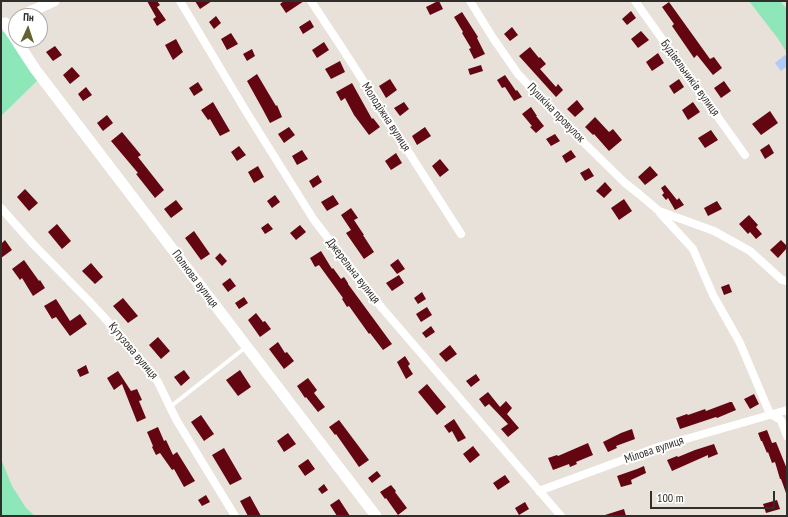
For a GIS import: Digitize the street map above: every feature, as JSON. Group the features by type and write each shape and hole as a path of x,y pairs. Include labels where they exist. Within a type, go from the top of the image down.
{"street":[{"path":"39,8 54,1"},
{"name":"Джерельна вулиця","path":"180,1 247,113 314,220 382,308 561,516"},
{"name":"Молодіжна вулиця","path":"311,1 461,234"},
{"name":"Пушкіна провулок","path":"470,1 518,74 625,184 659,211 693,249 714,294 740,343 770,414"},
{"name":"Будівельників вулиця","path":"635,1 745,155"},
{"name":"Полнова вулиця","path":"3,24 246,347 376,516"},
{"name":"Кутузова вулиця","path":"1,208 124,340 158,382 170,407 235,516"},
{"name":"Пушкіна провулок","path":"659,211 714,231 750,251 782,280 787,281"},
{"name":"Мілова вулиця","path":"539,491 658,447 787,410"},
{"path":"770,414 781,420 787,436"}],"lane":[{"path":"170,407 246,347"}],"green space":[{"path":"749,1 780,1 787,9 787,53 779,40"},
{"path":"1,31 8,34 8,48 17,48 38,80 1,116"},
{"path":"1,459 12,486 26,508 35,516 1,516"}],"water":[{"path":"785,55 787,57 787,66 781,71 775,63"}],"building":[{"path":"147,1 157,1 160,5 157,7 166,20 157,26 153,19 156,17"},
{"path":"195,1 212,1 200,9"},
{"path":"284,1 304,1 286,13 280,4"},
{"path":"438,1 443,9 430,15 426,7"},
{"path":"669,2 710,59 714,57 722,68 713,75 697,55 694,58 672,26 674,24 662,7"},
{"path":"631,11 636,18 627,25 622,19"},
{"path":"462,12 478,37 477,38 485,54 474,59 469,49 471,48 454,17"},
{"path":"216,16 221,23 214,29 209,22"},
{"path":"310,20 314,27 303,34 299,27"},
{"path":"512,27 518,35 510,41 504,34"},
{"path":"641,31 649,40 638,48 631,39"},
{"path":"231,33 238,44 227,50 221,39"},
{"path":"176,39 183,52 173,60 165,45"},
{"path":"324,42 329,50 317,58 312,50"},
{"path":"55,46 62,55 53,61 46,52"},
{"path":"530,47 546,64 540,69 556,87 558,84 563,90 556,97 519,56"},
{"path":"252,49 255,56 247,61 243,54"},
{"path":"658,53 664,63 652,71 646,62"},
{"path":"340,61 345,72 331,79 325,69"},
{"path":"481,65 483,71 470,75 468,69"},
{"path":"72,67 80,76 70,84 63,75"},
{"path":"257,74 276,106 277,105 282,117 270,123 247,81"},
{"path":"505,75 522,97 514,101 505,87 502,88 497,80"},
{"path":"390,79 397,90 386,98 379,86"},
{"path":"679,79 684,87 674,94 669,86"},
{"path":"724,81 731,91 721,98 714,88"},
{"path":"198,82 203,90 194,96 189,88"},
{"path":"352,83 372,119 373,118 380,127 369,135 354,115 345,98 341,101 336,92"},
{"path":"86,87 92,95 83,101 78,94"},
{"path":"577,100 584,109 575,117 567,109"},
{"path":"213,102 230,131 220,136 210,119 208,120 201,110"},
{"path":"404,102 409,109 400,116 394,108"},
{"path":"693,102 700,112 688,120 682,110"},
{"path":"531,107 544,126 536,133 530,127 532,126 522,114"},
{"path":"770,111 778,123 761,135 752,124"},
{"path":"107,115 113,123 103,131 97,123"},
{"path":"595,117 609,132 613,129 622,140 609,151 594,134 593,135 585,127"},
{"path":"289,127 295,135 284,143 278,134"},
{"path":"425,127 431,136 417,145 412,136"},
{"path":"711,130 718,140 705,148 698,138"},
{"path":"122,132 141,155 138,157 164,190 155,198 136,174 138,173 111,141"},
{"path":"555,134 560,141 551,146 546,139"},
{"path":"769,144 774,153 765,159 760,150"},
{"path":"239,146 246,155 237,161 231,152"},
{"path":"302,150 308,159 297,165 292,156"},
{"path":"571,150 576,157 566,163 562,156"},
{"path":"396,153 402,163 391,170 385,161"},
{"path":"440,159 449,170 440,177 432,166"},
{"path":"258,166 264,177 254,183 248,172"},
{"path":"650,166 658,175 645,185 638,177"},
{"path":"589,168 594,176 585,181 580,173"},
{"path":"318,175 322,182 313,188 309,181"},
{"path":"605,182 612,190 604,198 596,191"},
{"path":"665,185 677,200 679,198 684,205 675,210 668,198 666,200 662,195 664,193 661,188"},
{"path":"25,189 38,203 29,211 17,197"},
{"path":"275,195 280,202 272,208 267,201"},
{"path":"333,195 339,204 327,211 321,202"},
{"path":"624,199 632,211 619,220 611,208"},
{"path":"176,200 183,209 171,218 164,209"},
{"path":"717,201 722,209 708,216 704,208"},
{"path":"351,208 358,218 354,220 374,252 364,259 346,233 351,230 341,215"},
{"path":"749,215 758,225 756,227 762,234 756,239 750,232 748,234 739,224"},
{"path":"268,223 273,229 265,234 261,228"},
{"path":"57,224 71,241 62,249 48,232"},
{"path":"300,225 306,232 296,240 290,233"},
{"path":"194,231 210,254 201,260 185,238"},
{"path":"5,240 12,250 1,258 1,244"},
{"path":"781,240 787,248 778,258 770,250"},
{"path":"321,251 332,269 333,268 341,279 344,277 392,344 383,350 370,333 369,334 349,306 347,307 342,299 343,298 319,265 315,267 310,258"},
{"path":"220,253 227,261 222,266 215,258"},
{"path":"398,259 405,269 397,274 390,265"},
{"path":"24,260 45,288 33,296 22,278 20,280 12,269"},
{"path":"91,263 103,277 95,284 82,271"},
{"path":"399,275 404,283 392,291 386,283"},
{"path":"230,278 236,286 228,292 222,284"},
{"path":"729,284 732,292 724,295 721,287"},
{"path":"422,292 426,299 418,304 414,298"},
{"path":"244,297 248,303 239,309 235,303"},
{"path":"123,298 138,316 128,323 113,306"},
{"path":"56,299 70,321 80,314 87,324 70,336 56,317 52,319 44,306"},
{"path":"427,307 432,315 421,322 416,314"},
{"path":"256,313 271,329 260,337 248,320"},
{"path":"431,326 435,332 426,338 422,333"},
{"path":"158,337 170,351 161,359 149,345"},
{"path":"278,342 285,353 287,352 294,361 284,369 269,349"},
{"path":"450,345 457,354 446,362 439,354"},
{"path":"405,356 410,364 408,366 413,374 406,379 397,362"},
{"path":"86,365 89,373 80,377 77,370"},
{"path":"184,370 190,378 181,386 174,377"},
{"path":"240,370 251,387 238,396 226,380"},
{"path":"118,371 131,391 137,389 142,400 139,401 146,418 137,422 122,384 114,390 107,378"},
{"path":"476,374 480,380 471,387 466,381"},
{"path":"308,378 317,390 314,393 325,407 318,412 306,397 305,398 297,386"},
{"path":"427,384 446,407 437,415 418,392"},
{"path":"488,392 500,407 506,401 512,408 507,414 519,428 508,437 501,429 508,424 489,404 485,407 479,399"},
{"path":"754,394 759,404 750,409 744,399"},
{"path":"732,402 736,410 717,418 716,417 680,429 676,418 705,409 706,411"},
{"path":"201,415 214,434 204,441 191,422"},
{"path":"454,419 466,438 458,442 452,431 449,433 444,426"},
{"path":"339,420 369,460 359,467 336,434 335,435 329,427"},
{"path":"158,427 164,441 166,440 173,455 177,452 195,481 184,487 174,469 172,470 160,453 156,455 147,432"},
{"path":"632,429 635,439 616,446 617,448 608,452 603,442"},
{"path":"767,430 772,443 776,442 787,469 787,493 780,479 775,462 772,463 758,433"},
{"path":"288,433 296,444 284,452 277,441"},
{"path":"588,443 593,455 576,462 577,464 570,467 569,464 553,470 548,458 558,456"},
{"path":"714,444 718,454 708,458 708,455 672,471 667,460"},
{"path":"473,446 480,455 470,463 463,454"},
{"path":"224,448 242,479 230,485 212,455"},
{"path":"308,459 315,469 305,476 298,466"},
{"path":"644,466 646,473 631,480 632,484 621,487 617,476"},
{"path":"377,471 381,476 372,483 368,478"},
{"path":"505,475 510,482 498,490 493,483"},
{"path":"324,484 328,490 322,494 318,489"},
{"path":"391,485 407,508 398,515 380,492"},
{"path":"206,495 210,502 202,506 198,500"},
{"path":"250,496 261,516 248,516 240,501"},
{"path":"339,499 350,516 337,516 330,505"},
{"path":"777,500 780,509 766,513 763,504"},
{"path":"525,502 529,509 519,515 515,508"},
{"path":"624,509 626,516 605,515"}]}
